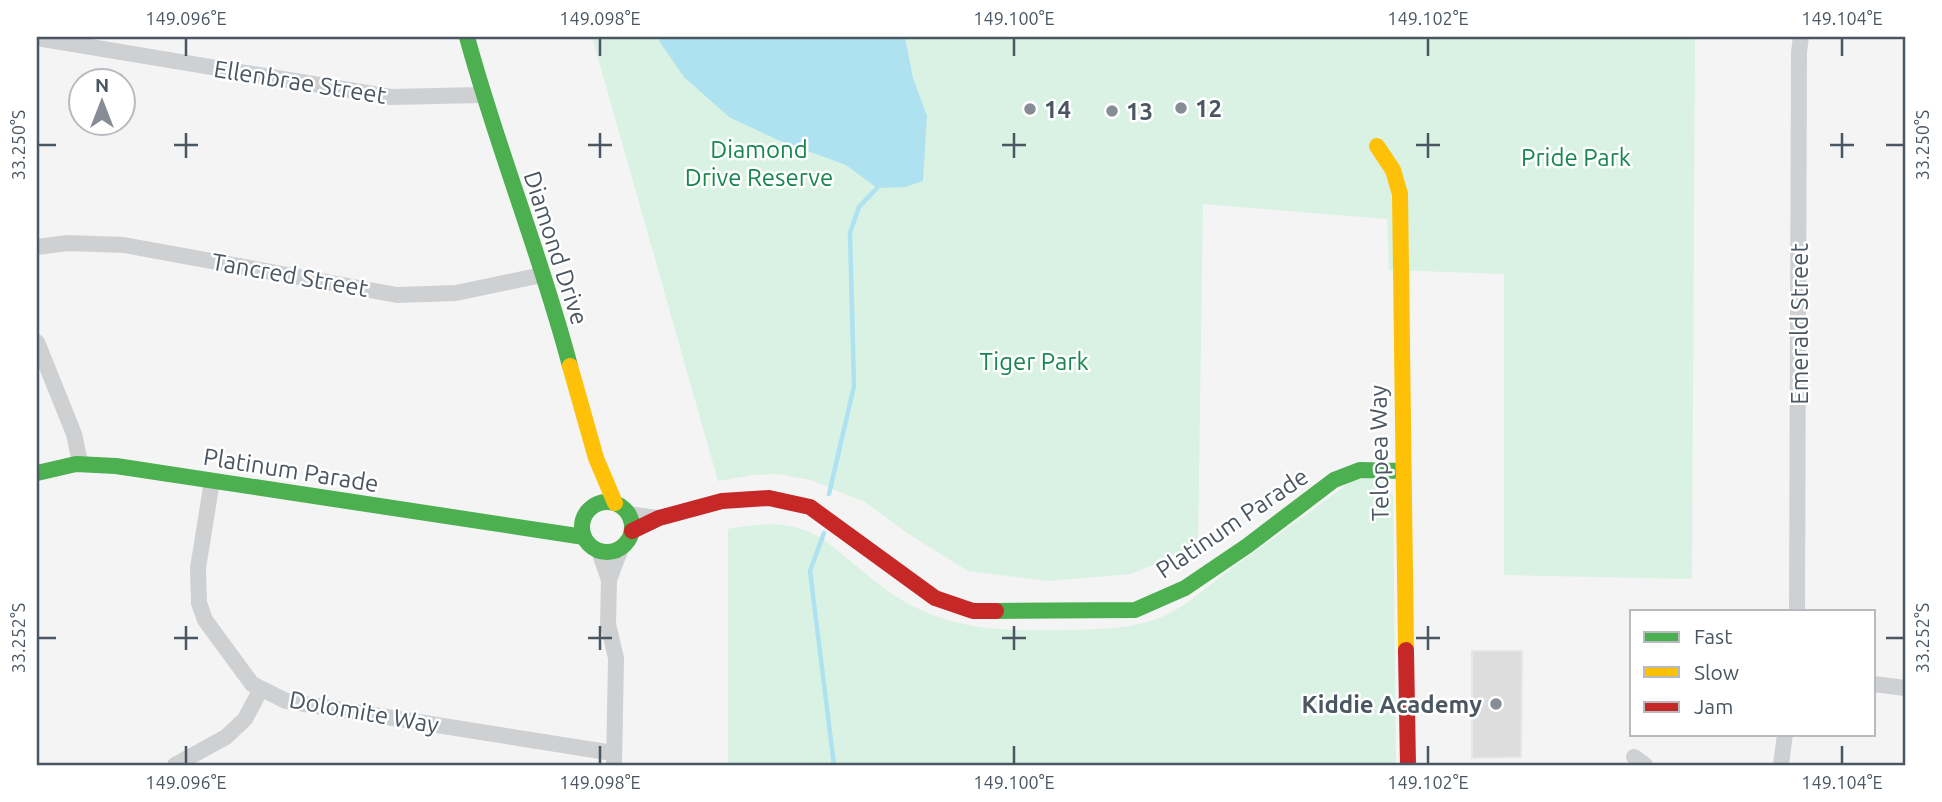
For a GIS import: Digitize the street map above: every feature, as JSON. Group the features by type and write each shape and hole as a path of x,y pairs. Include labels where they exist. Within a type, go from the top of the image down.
{"street":[{"name":"Diamond Drive","path":"467,37 481,95 555,314 601,475 615,503"},
{"name":"Emerald Street","path":"1797,610 1801,37"},
{"name":"Ellenbrae Street","path":"37,38 391,97 481,95"},
{"name":"Telopea Way","path":"1377,146 1393,170 1400,194 1408,765"},
{"name":"Tancred Street","path":"37,247 68,243 124,245 397,295 456,293 542,275"},
{"path":"37,342 74,434 80,462"},
{"name":"Platinum Parade","path":"37,473 55,466 80,462 584,537"},
{"name":"Platinum Parade","path":"632,531 659,518 722,501 769,498 810,507 934,597 973,611 1135,610 1185,588 1247,546 1334,480 1360,470 1402,471"},
{"path":"586,514 599,503 615,503 628,514 632,531 626,543 614,551 599,551 587,543 581,533 586,514 601,475"},
{"name":"Dolomite Way","path":"212,481 198,568 199,603 205,620 252,684 286,701 614,759"},
{"name":"Platinum Parade","path":"539,532 586,514"},
{"name":"Platinum Parade","path":"628,514 659,518"},
{"path":"614,759 616,658 608,624 609,580 621,548"},
{"path":"599,551 609,580"},
{"path":"1876,684 1905,688"},
{"path":"174,765 226,737 245,719 261,689"},
{"path":"1782,765 1785,736"}],"green space":[{"path":"592,37 1695,37 1692,579 1504,575 1504,274 1389,270 1387,219 1203,204 1198,547 1131,574 1049,581 968,571 910,535 865,502 811,480 778,474 718,481"},
{"path":"1369,478 1386,482 1393,496 1396,765 728,765 728,529 783,525 802,529 835,548 869,577 912,606 955,622 1022,630 1107,628 1144,623 1176,610 1352,481"}],"water":[{"path":"660,37 905,37 913,78 927,116 923,181 905,187 877,188 846,165 778,140 729,117 684,77 659,41"}],"building":[{"name":"Kiddie Academy","path":"1472,651 1522,651 1521,757 1472,758"}],"waterway":[{"path":"829,494 854,386 850,233 859,207 877,188"},
{"path":"824,533 810,571 834,765"}],"traffic: fast":[{"path":"467,37 570,366"},
{"path":"37,473 76,464 116,466 584,537"},
{"path":"996,611 1135,610 1185,588 1247,546 1334,480 1360,470 1402,471"},
{"path":"607,502 625,509 632,527 625,545 607,552 589,545 582,527 589,509 607,502"}],"traffic: slow":[{"path":"1377,146 1393,170 1400,194 1406,650"},
{"path":"570,366 596,458 615,503"}],"traffic: jam":[{"path":"632,531 659,518 722,501 769,498 810,507 935,598 973,611 996,611"},
{"path":"1406,650 1408,765"}],"place":[{"name":"12","path":"1181,108"},
{"name":"14","path":"1030,109"},
{"name":"13","path":"1112,111"},
{"name":"Kiddie Academy","path":"1496,704"}],"park label":[{"name":"Pride Park","path":"1576,157"},
{"name":"Diamond Drive Reserve","path":"759,163"},
{"name":"Tiger Park","path":"1034,361"}]}
